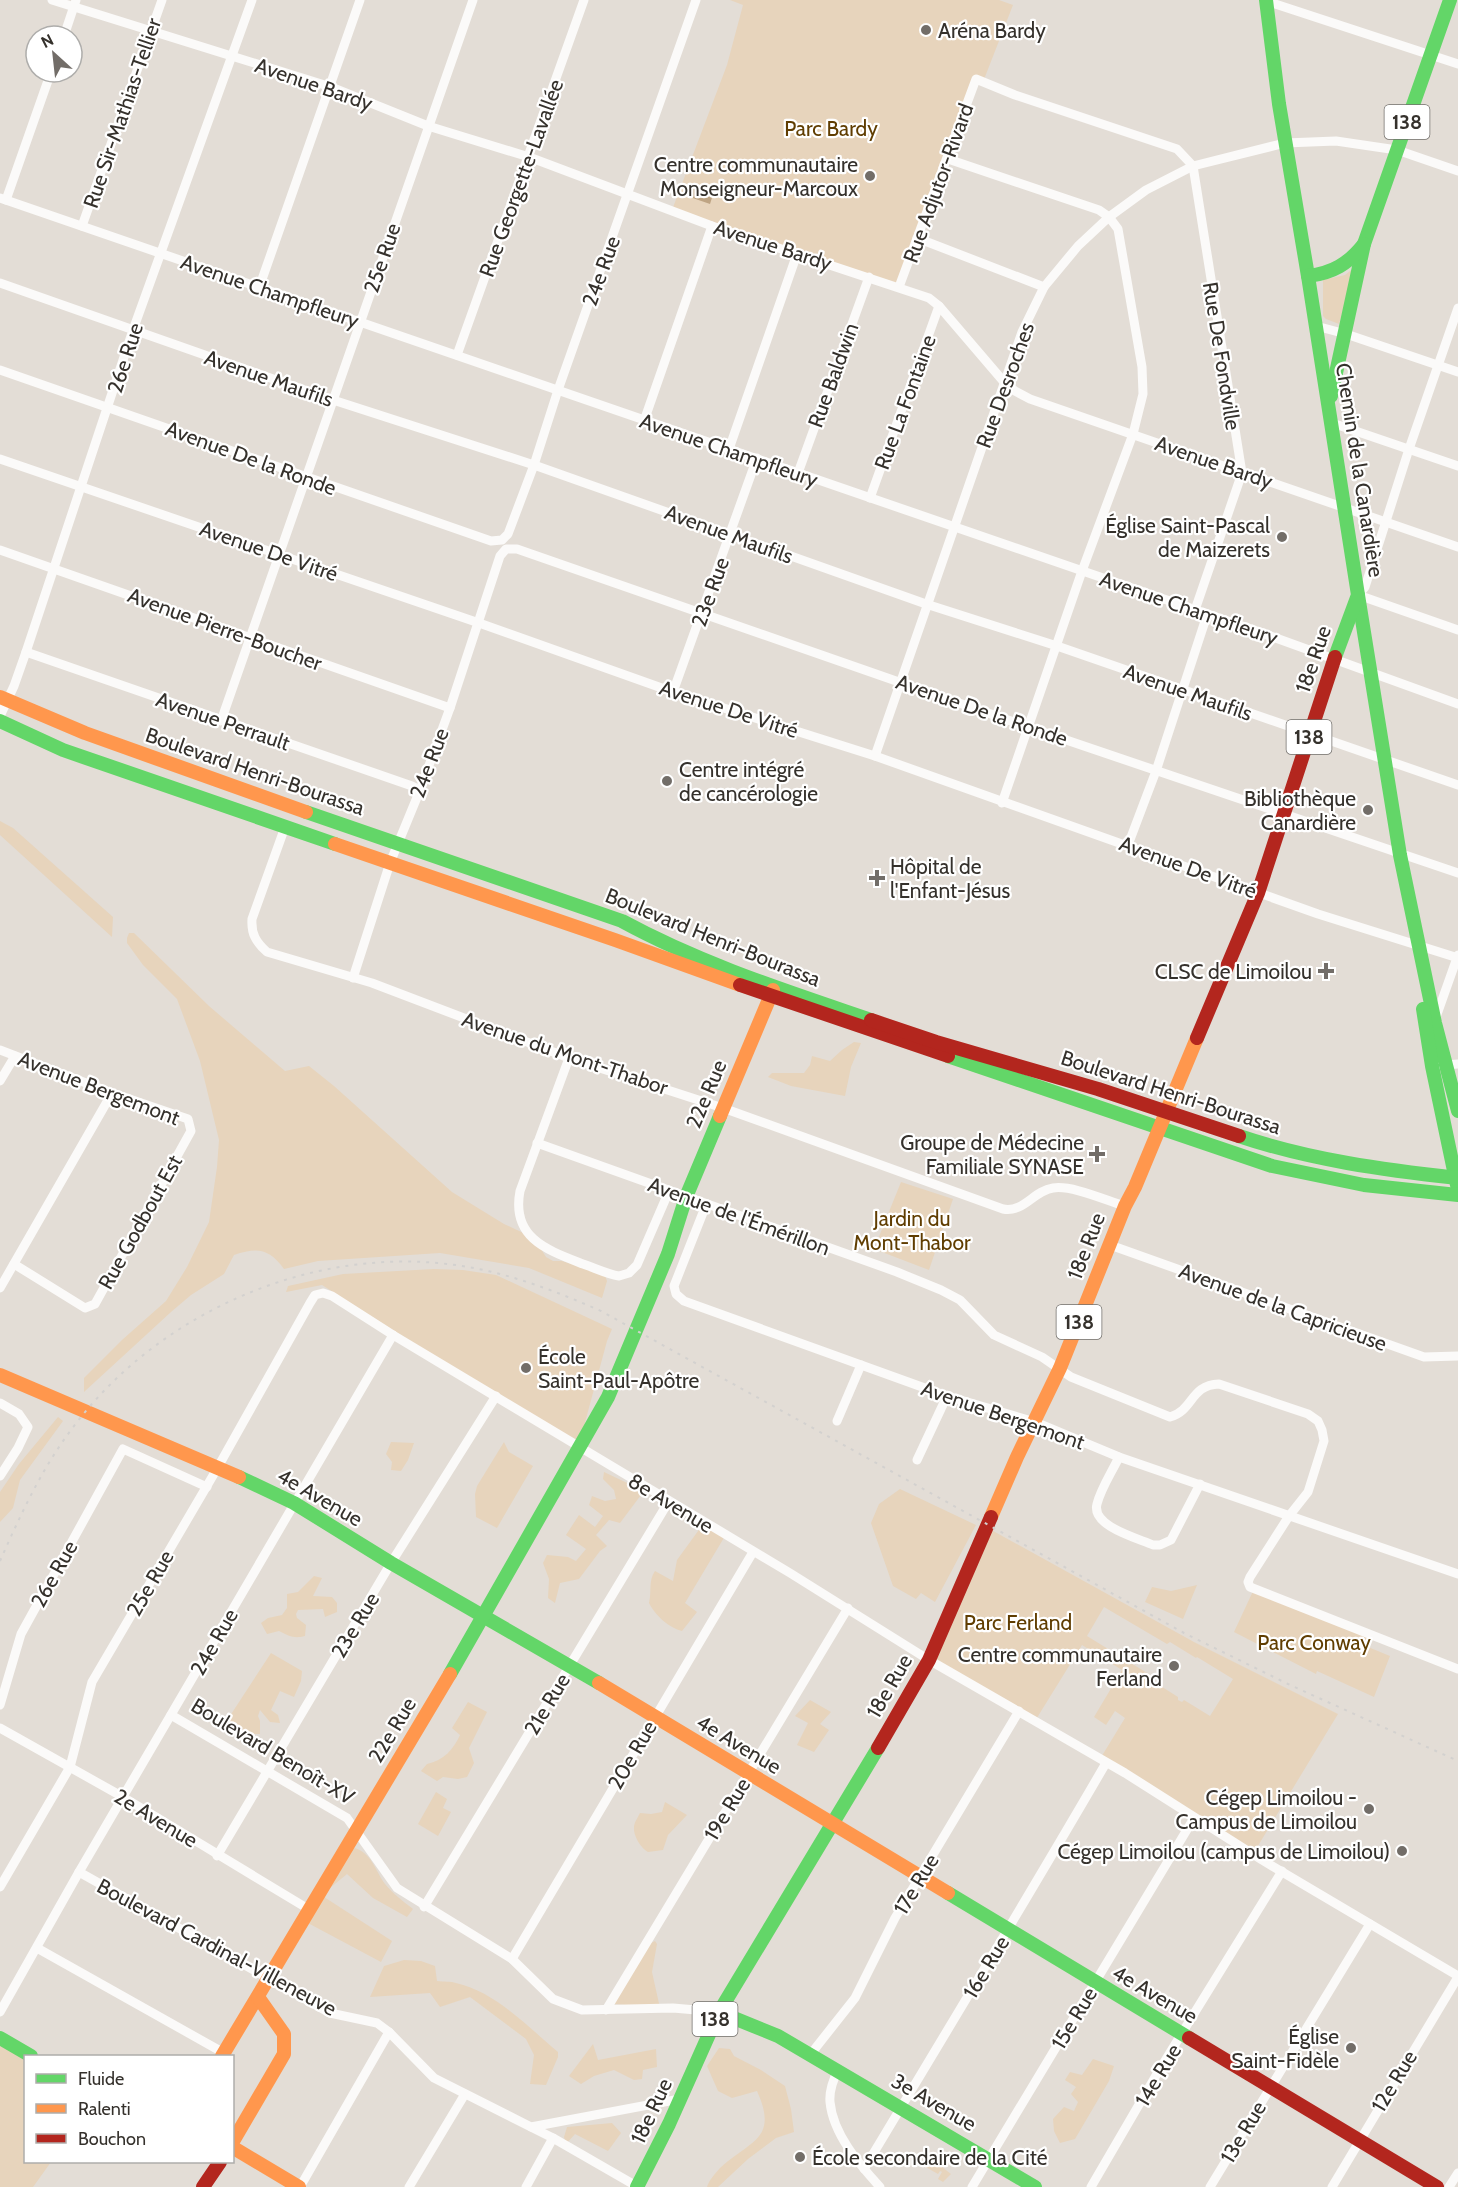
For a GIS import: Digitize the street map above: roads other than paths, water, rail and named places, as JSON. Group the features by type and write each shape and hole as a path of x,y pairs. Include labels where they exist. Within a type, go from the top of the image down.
{"main road":[{"name":"138","path":"1329,404 1364,244 1450,0"},
{"name":"Chemin de la Canardière","path":"1266,1 1272,60 1285,143 1329,404 1369,671 1400,855 1435,1023 1453,1064 1458,1111"},
{"name":"138","path":"1308,276 1328,274 1342,268 1364,244"},
{"name":"18e Rue","path":"637,2187 719,2012 929,1659 1009,1476 1060,1368 1125,1206 1258,892 1334,659 1358,595"},
{"name":"Boulevard Henri-Bourassa","path":"4,699 168,764 622,921 655,939 772,991 1098,1089 1274,1148 1368,1168 1457,1181"},
{"name":"Boulevard Henri-Bourassa","path":"0,721 63,750 772,991 1272,1166 1383,1189 1458,1194"},
{"name":"Chemin de la Canardière","path":"1420,946 1415,959 1432,1066 1457,1181"},
{"name":"22e Rue","path":"223,2055 485,1616 608,1397 668,1254 686,1197 772,991"},
{"name":"4e Avenue","path":"0,1375 218,1467 294,1503 391,1563 654,1716 1437,2187"},
{"path":"234,2142 284,2054 284,2034 258,1997"},
{"name":"Boulevard Benoît-XV","path":"719,2012 778,2036 810,2055"},
{"path":"0,2038 29,2055"},
{"name":"3e Avenue","path":"810,2055 1035,2187"},
{"path":"234,2146 299,2187"},
{"path":"203,2187 219,2163"}],"street":[{"name":"Avenue Bardy","path":"52,0 75,4 331,87 428,126 529,157 712,226 929,298 939,306 1004,382 1030,399 1458,547"},
{"name":"Rue Sir-Mathias-Tellier","path":"82,226 162,0"},
{"name":"26e Rue","path":"0,716 4,699 27,652 133,330 252,0"},
{"path":"259,288 360,0"},
{"name":"25e Rue","path":"221,721 473,0"},
{"name":"Rue Georgette-Lavallée","path":"457,355 584,0"},
{"name":"24e Rue","path":"353,978 390,863 450,708 500,556 534,465 558,390 696,0"},
{"path":"1266,1 1458,64"},
{"path":"68,24 75,4"},
{"name":"Rue Adjutor-Rivard","path":"899,287 976,79 1015,95 1177,150 1193,166"},
{"path":"3,199 46,84"},
{"name":"Rue Desroches","path":"875,756 1022,332 1044,287 1078,246 1109,217 1146,190 1193,166 1285,143 1336,141 1397,150 1458,171"},
{"path":"948,159 1099,210 1109,217 1118,229 1142,368 1143,394 1133,434 1082,571 1002,803"},
{"name":"Rue De Fondville","path":"1193,166 1242,473 1195,610"},
{"name":"Avenue Champfleury","path":"3,199 1195,610 1458,704"},
{"path":"644,421 712,226"},
{"path":"917,238 1044,287"},
{"path":"729,449 798,254"},
{"name":"Rue Baldwin","path":"798,473 869,277"},
{"name":"Avenue Maufils","path":"0,283 333,400 534,465 926,604 1057,646 1458,785"},
{"name":"Rue La Fontaine","path":"870,498 939,306"},
{"name":"18e Rue","path":"1358,595 1365,588 1409,449 1458,308"},
{"path":"1316,326 1458,372"},
{"name":"Avenue De la Ronde","path":"0,370 1028,727 1458,873"},
{"path":"1332,423 1458,466"},
{"name":"23e Rue","path":"673,692 757,458"},
{"name":"Avenue De Vitré","path":"0,459 673,692 875,756 1258,892 1458,957"},
{"name":"Avenue Pierre-Boucher","path":"0,550 450,708"},
{"path":"1358,595 1458,630"},
{"path":"1128,845 1156,771 1208,615"},
{"name":"Avenue Perrault","path":"27,652 420,790"},
{"name":"Avenue du Mont-Thabor","path":"285,827 252,919 251,928 255,939 267,952 372,983 569,1058 723,1108 1003,1209 1012,1211 1019,1209 1041,1193 1053,1188 1065,1188 1125,1206"},
{"path":"1435,1023 1458,957"},
{"name":"Avenue Bergemont","path":"0,1050 188,1119 191,1131"},
{"path":"0,1081 15,1056"},
{"path":"569,1058 520,1191 517,1204 520,1221 525,1230 547,1250 619,1276 629,1273 637,1265 669,1191"},
{"path":"1432,1066 1453,1064"},
{"path":"0,1288 112,1093"},
{"name":"Rue Godbout Est","path":"14,1264 85,1308 95,1304 191,1131"},
{"name":"Avenue de l'Émérillon","path":"537,1143 897,1272 941,1290 960,1300 994,1335 1060,1368 1071,1377 1170,1417 1178,1415 1185,1409 1195,1393 1211,1384 1219,1384 1308,1414 1318,1421 1323,1430 1324,1441 1308,1492 1289,1516"},
{"name":"Avenue Bergemont","path":"706,1205 674,1286 676,1294 684,1301 946,1396 1035,1422 1119,1457 1458,1574"},
{"name":"Avenue de la Capricieuse","path":"1110,1245 1424,1358 1458,1356"},
{"name":"25e Rue","path":"0,1887 70,1767 92,1682 207,1487 310,1303 315,1295 323,1293"},
{"name":"8e Avenue","path":"323,1293 332,1296 929,1659 1106,1762 1194,1818 1458,1977"},
{"name":"24e Rue","path":"1,2010 79,1872 393,1335"},
{"path":"837,1421 861,1365"},
{"name":"23e Rue","path":"217,1856 391,1563 496,1396"},
{"path":"917,1460 946,1396"},
{"path":"0,1403 19,1414 28,1427 0,1476"},
{"name":"26e Rue","path":"0,1706 21,1634 123,1449 207,1487"},
{"path":"1119,1457 1096,1506 1098,1517 1105,1525 1153,1545 1172,1540 1200,1484"},
{"name":"21e Rue","path":"424,1907 669,1501"},
{"path":"1289,1516 1250,1577 1250,1587 1458,1669"},
{"name":"20e Rue","path":"513,1959 654,1716 753,1552"},
{"name":"19e Rue","path":"606,2010 848,1608"},
{"name":"17e Rue","path":"810,2055 855,1998 895,1918 1020,1711"},
{"name":"Boulevard Benoît-XV","path":"171,1715 347,1818 397,1888 424,1907 513,1959 554,1999 582,2010 673,2008 719,2012"},
{"name":"2e Avenue","path":"0,1728 123,1797 309,1910"},
{"name":"16e Rue","path":"864,2169 1106,1762"},
{"name":"15e Rue","path":"972,2187 1194,1818"},
{"name":"14e Rue","path":"1091,2187 1282,1871"},
{"name":"Boulevard Cardinal-Villeneuve","path":"79,1872 330,2013 377,2023 389,2032 434,2078 553,2138 637,2187"},
{"name":"13e Rue","path":"1210,2187 1370,1924"},
{"path":"37,1948 223,2055"},
{"name":"12e Rue","path":"1332,2187 1458,1977"},
{"path":"299,2187 389,2032"},
{"path":"838,2070 830,2092 830,2103 841,2135 864,2169 880,2187"},
{"path":"409,2187 465,2094"},
{"path":"531,2127 680,2099"},
{"path":"526,2187 553,2138"},
{"path":"1449,2187 1458,2172"}],"railway":[{"path":"0,1561 23,1510 71,1430 107,1387 149,1350 196,1319 247,1294 301,1276 356,1265 412,1262 468,1267 536,1285 601,1311 1184,1633 1288,1684 1458,1761"}],"place":[{"name":"Aréna Bardy","path":"926,30"},
{"name":"Centre communautaire Monseigneur-Marcoux","path":"870,176"},
{"name":"Église Saint-Pascal de Maizerets","path":"1282,537"},
{"name":"Centre intégré de cancérologie","path":"667,781"},
{"name":"Bibliothèque Canardière","path":"1368,810"},
{"name":"Hôpital de l'Enfant-Jésus","path":"877,878"},
{"name":"CLSC de Limoilou","path":"1326,971"},
{"name":"Groupe de Médecine Familiale SYNASE","path":"1097,1154"},
{"name":"École Saint-Paul-Apôtre","path":"526,1368"},
{"name":"Centre communautaire Ferland","path":"1174,1666"},
{"name":"Cégep Limoilou - Campus de Limoilou","path":"1369,1809"},
{"name":"Cégep Limoilou (campus de Limoilou)","path":"1402,1851"},
{"name":"Église Saint-Fidèle","path":"1351,2048"},
{"name":"École secondaire de la Cité","path":"800,2157"}],"park label":[{"name":"Parc Bardy","path":"831,128"},
{"name":"Jardin du Mont-Thabor","path":"912,1230"},
{"name":"Parc Ferland","path":"1018,1622"},
{"name":"Parc Conway","path":"1314,1642"}]}
